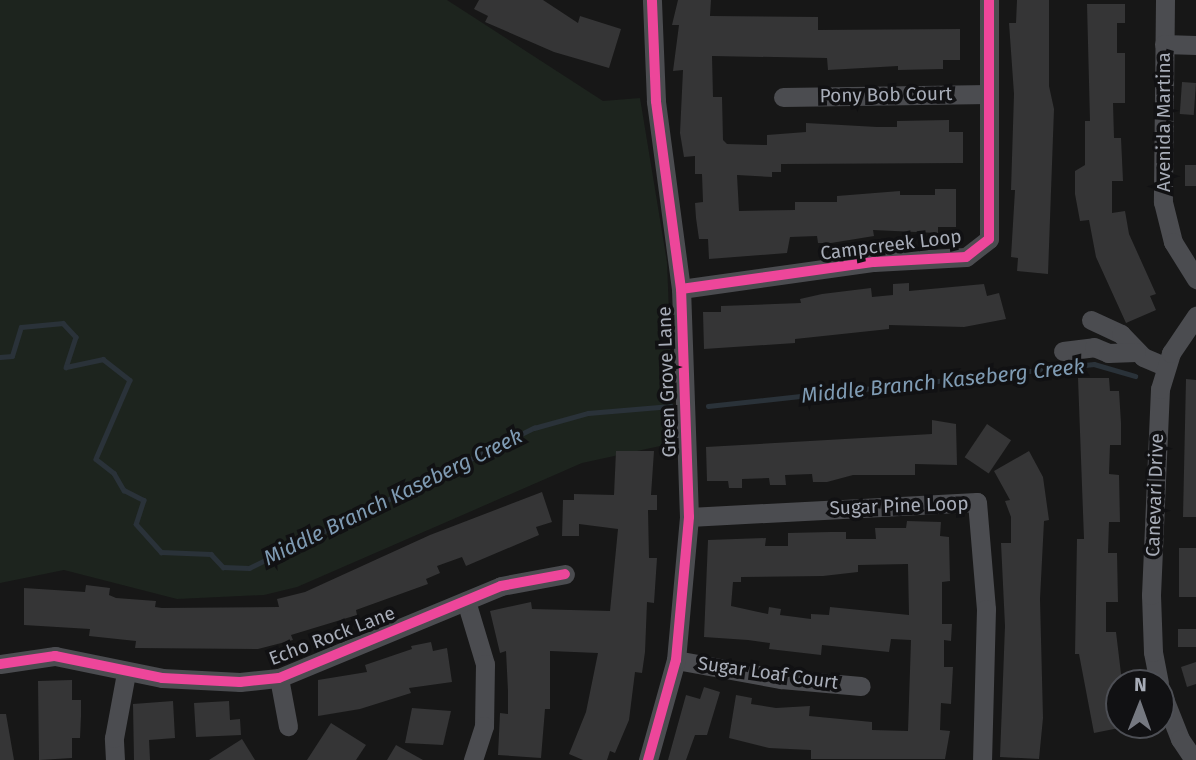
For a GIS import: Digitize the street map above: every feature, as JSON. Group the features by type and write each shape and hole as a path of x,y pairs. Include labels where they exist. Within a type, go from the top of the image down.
{"street":[{"name":"Green Grove Lane","path":"648,760 676,660 689,517 681,289 656,101 652,0"},
{"name":"Campcreek Loop","path":"681,289 874,262 966,257 989,239 989,0"},
{"name":"Avenida Martina","path":"1165,0 1163,202 1173,242 1196,279"},
{"path":"1164,44 1196,45"},
{"name":"Pony Bob Court","path":"783,97 989,94"},
{"name":"Canevari Drive","path":"1156,669 1153,652 1153,503 1160,389 1166,367 1196,316"},
{"path":"1090,320 1121,334 1136,352 1166,367"},
{"path":"1063,351 1094,347 1108,352 1136,352"},
{"name":"Sugar Pine Loop","path":"689,517 978,502 986,609 982,760"},
{"name":"Echo Rock Lane","path":"0,664 55,656 97,662 126,673 197,681 279,678 466,601 530,578 565,575"},
{"path":"466,601 485,664 484,726 474,760"},
{"name":"Sugar Loaf Court","path":"676,660 781,679 861,686"},
{"path":"115,760 114,738 126,673"},
{"path":"279,678 288,726"},
{"path":"1175,720 1194,760"}],"shaded area":[{"path":"0,0 447,0 603,101 640,98 667,262 674,443 582,463 297,587 264,595 177,599 64,570 0,583"}],"building":[{"path":"479,0 543,0 578,23 580,16 621,29 609,68 554,52 485,22 488,16 474,9"},
{"path":"678,0 711,0 710,16 818,17 818,30 960,29 960,60 943,60 943,69 898,70 898,66 828,70 827,58 712,56 713,97 722,97 723,140 727,144 767,145 767,135 806,132 806,123 897,127 897,121 949,120 949,132 963,132 963,163 781,164 781,172 772,172 772,177 737,175 739,211 795,210 795,202 837,202 837,196 900,191 900,195 935,195 935,189 956,189 956,227 938,227 938,233 873,230 874,236 831,243 818,243 817,236 790,237 787,253 709,259 708,239 699,239 696,218 695,203 703,202 702,174 695,174 695,156 684,157 680,133 683,70 673,71 679,25 672,25"},
{"path":"1017,0 1049,0 1049,86 1054,109 1048,274 1017,271 1018,258 1011,257 1015,190 1011,190 1014,94 1009,23 1016,23"},
{"path":"1087,4 1125,4 1125,23 1117,23 1117,53 1125,53 1125,103 1113,103 1114,138 1121,138 1123,181 1112,181 1112,213 1125,211 1129,234 1156,294 1150,296 1156,310 1126,323 1096,257 1089,220 1080,221 1075,194 1075,171 1085,165 1085,121 1090,121"},
{"path":"1182,82 1196,83 1194,115 1180,114"},
{"path":"1185,165 1196,165 1196,186 1185,186"},
{"path":"909,283 909,291 984,284 987,296 999,293 1006,319 964,327 889,325 889,329 795,339 795,343 704,349 703,312 721,312 721,306 801,303 800,299 822,294 871,288 872,297 893,295 893,284"},
{"path":"1078,378 1109,378 1110,391 1119,391 1121,445 1110,445 1109,474 1119,475 1120,522 1109,522 1108,553 1117,553 1118,602 1106,602 1106,632 1116,632 1120,669 1105,669 1105,731 1094,733 1079,654 1075,654 1077,539 1084,539"},
{"path":"1186,379 1196,380 1196,517 1183,517"},
{"path":"932,420 956,424 957,465 915,464 915,475 853,475 827,482 813,482 812,474 785,475 786,485 770,485 769,478 742,479 742,488 729,488 728,481 707,481 706,447 932,434"},
{"path":"987,424 1011,440 989,473 965,457"},
{"path":"616,451 654,451 651,495 657,495 657,510 648,510 649,558 657,558 654,603 647,602 642,673 635,672 629,720 615,753 610,751 607,760 583,760 569,754 586,712 598,653 550,651 550,709 545,709 541,758 498,755 500,713 508,714 506,651 500,653 490,611 531,602 532,609 610,611 618,529 579,524 579,536 562,536 563,500 574,500 574,494 614,495"},
{"path":"1029,451 1043,477 1049,520 1044,521 1040,599 1043,718 1039,759 1000,757 1005,626 1001,543 1011,543 1011,517 1005,501 1010,500 994,471"},
{"path":"542,492 552,522 536,527 539,535 466,566 462,557 437,566 440,573 426,579 428,584 356,610 357,615 291,635 293,640 258,649 135,648 136,641 89,636 90,629 24,625 24,588 85,592 86,585 110,588 109,595 116,598 156,601 155,607 162,608 279,607 277,599 305,592 430,535"},
{"path":"907,521 941,522 940,536 949,537 950,581 942,582 942,624 952,624 951,641 944,640 944,667 953,667 951,704 941,703 940,730 950,731 945,759 811,759 811,750 769,748 729,738 736,695 752,698 751,704 776,708 810,706 809,716 872,722 872,730 908,731 911,640 891,639 889,652 822,645 821,655 769,649 770,643 704,637 708,540 766,538 765,546 788,546 788,533 846,532 846,539 876,539 875,528 906,528","holes":["908,564 909,615 830,607 829,615 811,614 811,619 780,615 781,609 769,607 768,614 731,606 733,582 741,582 741,577 823,576 858,572 858,565"]},
{"path":"1179,548 1196,548 1196,597 1179,597"},
{"path":"1178,629 1196,629 1196,647 1178,647"},
{"path":"431,642 433,651 447,648 452,682 409,688 411,693 360,709 318,716 318,680 367,672 365,665 412,649 411,646"},
{"path":"1196,662 1196,684 1187,687 1181,667"},
{"path":"72,680 72,700 81,700 81,716 80,738 72,738 72,758 39,760 38,681"},
{"path":"704,687 720,692 707,735 695,735 686,760 668,760 686,695 700,699"},
{"path":"173,701 175,738 149,740 150,760 134,760 133,704"},
{"path":"229,701 230,720 240,719 241,735 196,737 194,703"},
{"path":"412,708 451,711 443,745 405,743"},
{"path":"0,714 6,714 14,760 0,760"},
{"path":"331,723 366,745 356,760 307,760"},
{"path":"242,739 255,760 209,760"},
{"path":"396,745 423,760 387,760"}],"waterway":[{"name":"Middle Branch Kaseberg Creek","path":"0,357 12,356 21,327 63,323 76,337 66,367 103,359 130,380 96,459 114,473 124,490 144,500 136,524 161,552 211,554 223,567 249,568 534,428 588,413 671,406"},
{"name":"Middle Branch Kaseberg Creek","path":"708,406 1094,364 1135,376"}],"cycle path":[{"path":"648,760 676,660 689,517 681,289 656,101 652,0"},
{"path":"681,289 874,262 966,257 989,239 989,0"},
{"path":"0,664 55,656 162,678 240,682 279,678 501,586 565,574"}]}
